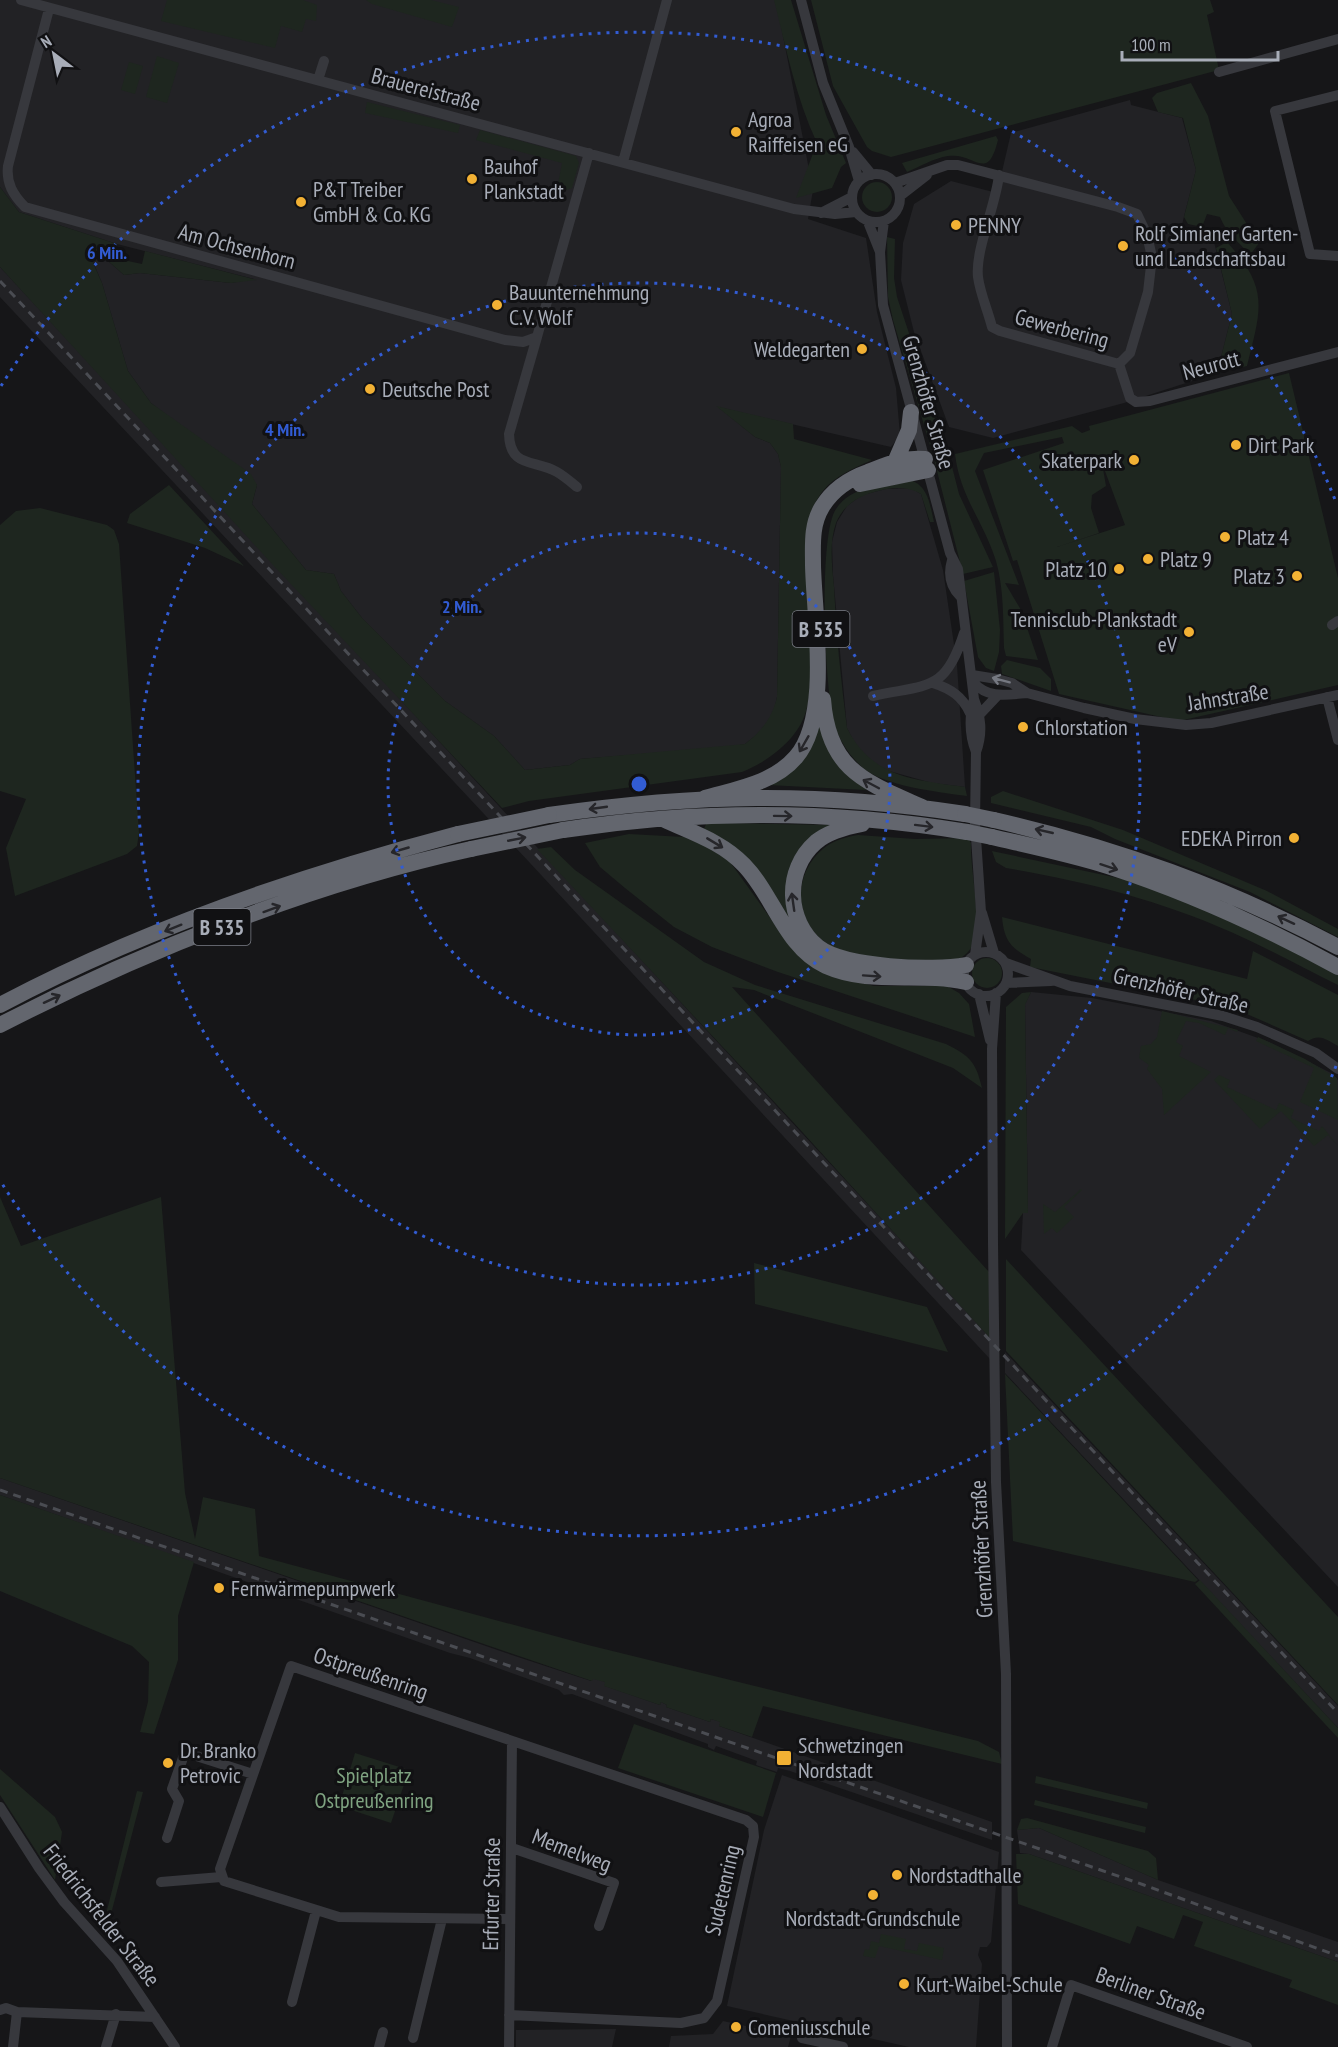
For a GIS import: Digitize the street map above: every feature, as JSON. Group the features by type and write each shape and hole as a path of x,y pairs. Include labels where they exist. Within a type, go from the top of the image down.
{"highway":[{"path":"896,460 909,430 911,412"},
{"name":"B 535","path":"705,798 749,785 778,772 795,758 807,739 814,717 817,688 813,543 816,519 828,498 839,486 896,460 926,465"},
{"name":"B 535","path":"924,808 860,779 843,762 833,746 824,712 819,548 825,516 832,504 849,489 926,465"},
{"name":"B 535","path":"0,1005 82,966 195,918 346,866 458,834 549,815 705,798 808,798 924,808 994,820 1085,842 1173,871 1220,890 1338,947"},
{"name":"B 535","path":"0,1025 89,982 201,934 372,876 471,849 563,830 662,819 764,816 881,821 992,837 1052,851 1139,877 1264,929 1338,968"},
{"name":"B 535","path":"662,819 708,839 743,864 757,880 797,944 820,963 855,975 966,982"},
{"name":"B 535","path":"881,821 856,825 827,835 815,842 804,856 796,871 792,891 793,909 807,937 834,957 856,962 926,967 971,960"}],"street":[{"name":"Brauereistraße","path":"21,0 794,209 821,214 856,212"},
{"path":"623,162 668,0"},
{"path":"801,0 823,83 849,147 859,181 852,197 821,214"},
{"name":"Am Ochsenhorn","path":"46,6 8,165 10,187 25,207 505,340 523,342 537,337"},
{"path":"1219,72 1338,39"},
{"path":"318,80 324,61"},
{"path":"1338,95 1275,111 1310,254 1338,256"},
{"path":"849,147 872,175"},
{"path":"577,487 556,471 517,457 509,448 509,434 589,153"},
{"path":"895,183 958,165 999,175"},
{"path":"900,196 932,171"},
{"path":"852,197 856,212 868,222 884,221 897,212 900,196 895,183 885,176 872,175 859,181"},
{"name":"Gewerbering","path":"999,175 1137,214 1152,256 1148,292 1130,353 1119,364 992,327 978,277 978,263 997,192 999,175"},
{"name":"Grenzhöfer Straße","path":"884,221 880,252 883,305 952,560 958,569 963,587 960,597 980,741 976,752 976,832 981,912 994,953"},
{"name":"Grenzhöfer Straße","path":"868,222 880,252"},
{"name":"Neurott","path":"1119,364 1130,398 1136,402 1143,402 1338,352"},
{"path":"873,696 933,683 950,669 965,629"},
{"path":"972,679 1012,683 1027,693"},
{"path":"972,679 986,693 997,696 1027,693"},
{"path":"933,683 946,687 963,698 975,714 997,696"},
{"name":"Jahnstraße","path":"1027,693 1135,719 1186,724 1211,723 1332,696"},
{"path":"1332,696 1338,740"},
{"name":"Grenzhöfer Straße","path":"966,982 981,912"},
{"path":"971,960 994,953 1006,963 1055,980"},
{"path":"966,982 979,994 996,993 1006,983 1008,976 1006,963"},
{"name":"Grenzhöfer Straße","path":"1006,983 1055,980 1070,986 1223,1016 1257,1027 1316,1053 1338,1069"},
{"name":"Grenzhöfer Straße","path":"996,993 993,1049 996,1482 1006,1674 1007,2047"},
{"name":"Grenzhöfer Straße","path":"979,994 993,1049"},
{"name":"Ostpreußenring","path":"221,1877 220,1869 291,1666 512,1741"},
{"name":"Erfurter Straße","path":"509,2047 508,1919 512,1848 512,1741"},
{"name":"Sudetenring","path":"510,2015 681,2023 704,2018 717,2001 754,1833 753,1826 746,1820 512,1741"},
{"path":"167,1838 179,1801 172,1790 184,1755 190,1754 253,1774"},
{"name":"Friedrichsfelder Straße","path":"0,1807 39,1869 64,1902 117,1961 175,2047"},
{"name":"Memelweg","path":"512,1848 614,1883 599,1926"},
{"path":"161,1882 221,1877 224,1881 316,1911 349,1917 508,1919"},
{"path":"292,2002 316,1911"},
{"path":"414,2038 442,1919"},
{"name":"Berliner Straße","path":"1052,2047 1071,1985 1246,2047"},
{"path":"0,2010 6,2008 17,2012 155,2017"},
{"path":"12,2047 17,2012"},
{"path":"106,2047 116,2014"},
{"path":"379,2047 384,2032"},
{"path":"802,2038 843,2047"}],"shaded area":[{"path":"0,0 776,0 813,190 808,219 866,238 877,312 896,388 900,435 891,447 718,407 755,437 770,443 778,454 781,467 777,697 773,714 759,733 745,744 729,747 580,759 570,765 525,770 494,736 445,701 362,618 341,591 334,574 306,570 252,504 257,485 151,403 128,371 102,283 91,257 99,253 124,275 140,273 231,283 254,279 117,244 19,212 0,187"},
{"path":"1130,100 1131,105 1182,118 1196,170 1180,232 1214,242 1232,314 1217,373 1124,403 993,438 949,427 914,332 901,280 903,243 914,204 951,181 997,193 1011,133"},
{"path":"0,267 960,1304 990,1338 990,1359 0,297"},
{"path":"911,488 921,494 943,570 957,665 965,787 932,783 882,769 871,762 856,746 847,728 833,575 832,542 837,522 847,506 862,495 886,489"},
{"path":"1031,992 1092,998 1211,1021 1269,1042 1331,1073 1338,1080 1338,1587 1021,1250 1023,1212 1028,1212 1025,1004"},
{"path":"1005,1352 1338,1706 1338,1728 1005,1373"},
{"path":"0,1478 506,1653 591,1681 593,1678 606,1682 605,1686 660,1705 661,1702 667,1705 666,1707 710,1722 711,1719 721,1722 719,1726 992,1822 992,1840 790,1771 778,1768 777,1772 756,1765 757,1761 716,1746 714,1750 708,1747 708,1744 572,1694 564,1695 559,1690 470,1658 450,1653 0,1495"},
{"name":"Nordstadt-Grundschule","path":"782,1775 999,1852 991,1942 987,1947 980,1947 978,1955 982,1964 976,2047 909,2047 727,2006 764,1830"},
{"path":"1039,1828 1158,1880 1338,1942 1338,1962 1029,1854 1020,1853 1017,1830"},
{"name":"Comeniusschule","path":"723,2021 791,2036 788,2047 669,2047 671,2036 713,2034"},
{"path":"616,2029 612,2047 516,2047 516,2030"}],"green space":[{"path":"167,0 303,0 317,5 316,21 306,19 302,32 281,26 275,48 161,21"},
{"path":"366,0 431,0 459,7 452,27 372,4"},
{"path":"774,0 791,0 826,115 846,163 841,167 832,188 796,198 817,143 797,91"},
{"path":"811,0 1210,0 1214,12 1207,15 1219,70 891,157 867,147 833,86"},
{"path":"157,56 179,63 167,103 146,97"},
{"path":"129,62 143,66 135,94 121,90"},
{"path":"1191,83 1208,116 1229,196 1259,243 1250,255 1229,233 1220,217 1207,214 1202,227 1188,224 1184,217 1196,170 1183,118 1158,112 1152,98 1157,93"},
{"path":"367,102 460,125 458,133 365,113"},
{"path":"480,130 576,156 579,163 572,188 563,191 557,189 562,163 476,140"},
{"path":"996,136 998,140 994,153 985,163 958,156 948,156 907,172 902,163"},
{"path":"877,182 888,186 892,197 888,208 877,212 866,208 862,197 866,186"},
{"path":"0,187 19,212 117,244 114,258 142,264 145,251 257,280 231,283 140,273 124,275 99,253 91,258 102,283 128,371 151,403 251,474 257,485 252,504 306,570 334,574 341,591 362,618 445,701 494,736 525,770 570,765 580,759 745,744 769,718 777,697 781,467 778,454 770,443 755,437 716,406 793,424 794,439 872,460 830,483 815,503 808,522 806,570 810,681 806,711 796,731 771,756 742,772 529,801 502,808 273,565 0,267"},
{"path":"887,237 895,239 894,278 897,297 948,451 959,494 993,567 963,574 934,459 893,320 888,297"},
{"path":"1227,242 1250,273 1256,287 1258,314 1247,366 1217,373 1232,314 1216,248"},
{"name":"Tennisclub-Plankstadt eV","path":"1289,373 1338,578 1338,685 1179,721 1059,694 1017,560 1013,561 983,470 1064,443 1062,437 984,453 975,471 1019,585 1005,583 1021,610 1038,660 1006,656 999,572 991,547 962,483 955,454 1072,426 1082,433 1090,430 1089,426","holes":["1102,463 1125,525 1057,547 1099,533 1091,508 1092,495 1106,486"]},
{"path":"910,480 925,492 934,522 930,522 921,494 906,488 895,488 859,498 843,511 836,523 832,563 847,728 857,745 882,767 912,778 965,787 967,796 912,787 871,774 858,763 844,745 836,730 832,712 828,685 825,617 825,581 830,524 836,509 851,495 869,487"},
{"path":"169,485 244,566 205,548 127,523 130,514"},
{"path":"40,508 107,525 114,530 119,544 139,833 137,846 127,854 15,896 6,848 26,799 0,791 0,525 16,511"},
{"path":"994,572 1000,630 999,652 994,671 986,668 978,657 964,581"},
{"path":"1007,660 1040,668 1051,679 1051,691 1002,674 1001,666"},
{"path":"818,721 867,789 866,790 768,785"},
{"path":"1003,791 1123,830 1267,891 1338,929 1338,937 1250,892 1115,839 1091,827 991,803 991,797"},
{"path":"706,824 834,825 789,887 824,958 704,829"},
{"path":"629,834 684,837 708,847 730,862 786,940 848,979 874,986 947,986 959,993 969,1004 975,1037 778,972 712,947 674,927 600,867 585,843"},
{"path":"858,835 915,839 968,838 971,843 976,920 973,943 965,955 958,960 897,960 866,957 838,949 824,941 813,930 805,917 801,903 801,888 805,874 813,860 824,848 840,839"},
{"path":"551,847 575,870 704,962 755,985 946,1044 961,1052 971,1061 982,1088 953,1068 754,990 732,987 989,1272 990,1338 794,1123 537,849"},
{"path":"992,851 1146,884 1221,914 1338,974 1338,985 1231,932 1176,910 1121,893 1006,868 996,862"},
{"path":"1002,917 1247,979 1253,951 1338,995 1338,1046 1320,1037 1308,1041 1231,1007 1030,967 1031,959 1018,951 1007,938"},
{"path":"987,958 998,962 1002,973 998,984 987,988 976,984 972,973 976,962"},
{"path":"1031,992 1025,1005 1028,1213 1023,1213 1005,1239 1006,1007 1022,993"},
{"path":"1162,1011 1238,1030 1237,1032 1228,1028 1225,1035 1199,1023 1186,1021 1176,1042 1183,1046 1179,1056 1211,1072 1164,1115 1162,1089 1147,1069 1149,1065 1139,1058 1141,1046 1151,1044 1157,1037"},
{"path":"1258,1037 1305,1059 1337,1078 1338,1120 1300,1102 1314,1068 1256,1041"},
{"path":"1219,1075 1230,1080 1227,1087 1276,1110 1279,1103 1294,1110 1291,1118 1319,1131 1322,1126 1338,1146 1328,1135 1314,1146 1281,1111 1260,1129 1214,1080"},
{"path":"1081,1189 1064,1207 1074,1217 1057,1233 1052,1228 1044,1234 1043,1204 1055,1212"},
{"path":"0,1197 21,1246 161,1197 185,1493 195,1539 203,1497 255,1509 259,1556 588,1645 978,1741 999,1752 1002,1764 763,1706 752,1737 719,1726 720,1722 711,1719 710,1722 666,1707 667,1705 661,1702 660,1705 604,1686 605,1682 593,1679 592,1681 0,1478"},
{"path":"1006,1259 1338,1617 1338,1705 1006,1351"},
{"path":"754,1263 927,1307 948,1352 755,1304"},
{"path":"1005,1374 1198,1580 1195,1582 1013,1541"},
{"path":"0,1495 194,1562 178,1616 178,1660 154,1734 140,1732 148,1702 149,1662 132,1646 0,1591"},
{"path":"1200,1580 1338,1728 1338,1738 1195,1584"},
{"path":"634,1724 776,1773 763,1817 618,1768"},
{"name":"Spielplatz Ostpreußenring","path":"355,1753 409,1770 391,1823 339,1806"},
{"path":"0,1769 55,1817 62,1832 55,1880 0,1795"},
{"path":"1036,1776 1148,1803 1147,1809 1035,1783"},
{"path":"137,1791 143,1792 106,1933 102,1930"},
{"path":"1035,1800 1146,1827 1145,1833 1034,1805"},
{"path":"1027,1818 1148,1851 1156,1858 1158,1880 1039,1828 1017,1830 1021,1819"},
{"path":"1016,1854 1029,1854 1338,1962 1338,2005 1289,1987 1292,1980 1194,1946 1203,1922 1183,1915 1174,1939 1137,1926 1130,1944 1018,1904"},
{"path":"881,1934 906,1939 904,1949 917,1951 919,1943 944,1948 942,1960 879,1946 875,1958 863,1956 865,1949 869,1950 871,1941 879,1943"}],"railway":[{"path":"0,281 1338,1713"},
{"path":"0,1490 1144,1885 1338,1956"}],"place":[{"name":"Agroa Raiffeisen eG","path":"736,132"},
{"name":"Bauhof Plankstadt","path":"472,179"},
{"name":"P&T Treiber GmbH & Co. KG","path":"301,202"},
{"name":"PENNY","path":"956,225"},
{"name":"Rolf Simianer Garten- und Landschaftsbau","path":"1123,246"},
{"name":"Bauunternehmung C.V. Wolf","path":"497,305"},
{"name":"Weldegarten","path":"862,349"},
{"name":"Deutsche Post","path":"370,389"},
{"name":"Dirt Park","path":"1236,445"},
{"name":"Skaterpark","path":"1134,460"},
{"name":"Platz 4","path":"1225,537"},
{"name":"Platz 9","path":"1148,559"},
{"name":"Platz 10","path":"1119,569"},
{"name":"Platz 3","path":"1297,576"},
{"name":"Tennisclub-Plankstadt eV","path":"1189,632"},
{"name":"Chlorstation","path":"1023,727"},
{"name":"EDEKA Pirron","path":"1294,838"},
{"name":"Fernwärmepumpwerk","path":"219,1588"},
{"name":"Schwetzingen Nordstadt","path":"784,1758"},
{"name":"Dr. Branko Petrovic","path":"168,1763"},
{"name":"Nordstadthalle","path":"897,1875"},
{"name":"Nordstadt-Grundschule","path":"873,1895"},
{"name":"Kurt-Waibel-Schule","path":"904,1984"},
{"name":"Comeniusschule","path":"736,2027"}]}
